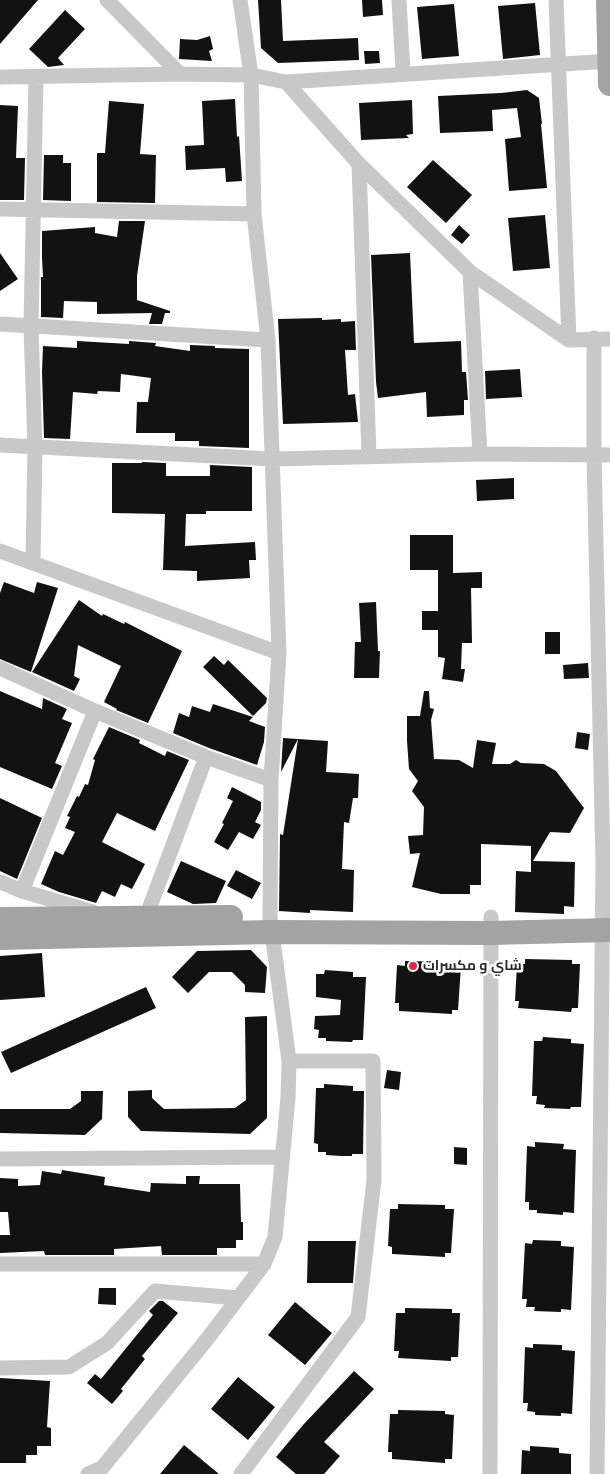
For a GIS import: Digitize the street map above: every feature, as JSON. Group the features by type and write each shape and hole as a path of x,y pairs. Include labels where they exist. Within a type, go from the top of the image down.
{"main road":[{"path":"608,0 610,68"},
{"path":"0,919 146,917 271,925"},
{"path":"0,938 271,925 606,924"}],"street":[{"path":"107,0 180,74"},
{"path":"98,1472 208,1338 264,1264 275,1237 288,1098 289,1061 271,925 271,780 279,653 268,340 254,214 251,75 240,0"},
{"path":"399,0 403,74"},
{"path":"556,0 569,340"},
{"path":"0,77 36,78 180,74 251,75 286,82 558,64 610,68"},
{"path":"33,562 35,447 31,327 36,78"},
{"path":"286,82 359,164 470,272 569,340 610,339"},
{"path":"359,164 369,456"},
{"path":"0,209 254,214"},
{"path":"470,272 480,454"},
{"path":"0,324 268,340"},
{"path":"594,338 594,454 606,924 597,1474"},
{"path":"0,445 273,459 480,454 610,455"},
{"path":"0,551 279,653"},
{"path":"0,668 95,711 206,757 271,780"},
{"path":"22,891 95,711"},
{"path":"146,917 206,757"},
{"path":"0,882 22,891 111,918"},
{"path":"490,1474 491,925"},
{"path":"241,1474 358,1317 374,1180 373,1061 289,1061"},
{"path":"0,1159 282,1157"},
{"path":"0,1264 264,1264"},
{"path":"0,1368 69,1367 107,1343 155,1291 238,1298"}],"building":[{"path":"0,0 38,0 0,44"},
{"path":"258,0 281,0 283,41 358,38 359,60 278,63 261,48"},
{"path":"362,0 382,0 383,15 363,17"},
{"path":"535,3 540,55 503,59 498,6"},
{"path":"454,4 459,56 422,59 417,7"},
{"path":"65,10 85,29 58,58 64,65 48,67 29,49"},
{"path":"210,36 213,49 209,51 212,61 179,59 180,39 197,40"},
{"path":"364,51 379,51 380,63 365,64"},
{"path":"527,90 539,98 547,188 509,191 505,139 521,137 517,108 492,110 493,131 440,133 438,96"},
{"path":"235,99 242,181 226,182 225,168 186,170 185,146 204,145 202,101"},
{"path":"412,100 413,134 406,135 409,138 361,140 359,103"},
{"path":"109,101 144,104 140,154 156,155 155,203 97,202 97,153 105,153"},
{"path":"0,105 18,106 16,158 25,158 24,200 0,200"},
{"path":"44,155 63,155 63,163 71,163 71,201 43,200"},
{"path":"433,160 472,195 446,223 407,187"},
{"path":"545,215 550,268 513,271 508,218"},
{"path":"119,221 145,221 137,276 137,300 170,311 170,313 165,313 162,324 149,324 152,313 97,314 97,302 64,301 63,318 41,317 41,277 43,277 42,231 95,227 95,233 117,237"},
{"path":"459,225 470,235 462,244 451,235"},
{"path":"0,253 18,279 0,291"},
{"path":"410,253 414,343 461,341 462,372 466,372 468,400 464,400 464,415 427,417 426,392 378,398 371,255"},
{"path":"322,318 322,320 341,319 341,322 355,321 356,350 345,350 348,395 355,394 358,422 283,424 278,319"},
{"path":"77,341 129,344 129,341 156,343 155,346 190,351 190,345 249,349 249,448 199,446 199,441 175,441 175,433 136,433 137,402 148,402 151,378 121,374 120,392 98,391 97,394 73,392 70,439 44,438 43,346 77,348"},
{"path":"520,369 522,397 486,399 485,371"},
{"path":"112,463 166,463 166,476 210,476 210,465 252,467 252,511 206,511 206,514 186,514 185,546 255,542 256,560 249,560 250,578 197,581 197,571 163,570 165,514 112,513"},
{"path":"514,478 514,499 477,501 476,480"},
{"path":"410,535 453,535 453,573 482,572 482,588 471,588 472,643 462,643 461,669 465,669 463,682 442,679 445,658 438,657 438,630 422,630 422,611 438,611 438,570 410,570"},
{"path":"4,582 34,593 37,582 58,588 31,672 0,659 0,593"},
{"path":"79,600 102,616 103,614 124,624 125,622 182,651 148,723 116,710 104,702 121,666 78,645 74,676 80,679 74,691 32,672"},
{"path":"376,602 378,651 380,651 379,678 354,678 355,642 361,642 359,603"},
{"path":"545,632 560,632 560,654 545,654"},
{"path":"214,656 224,665 228,660 267,698 266,703 253,716 203,667"},
{"path":"588,663 589,678 564,679 563,665"},
{"path":"0,691 42,709 43,698 67,709 62,719 72,723 55,763 62,766 52,789 0,767"},
{"path":"424,691 429,691 430,708 434,709 431,720 434,759 459,760 473,768 477,740 496,743 492,764 510,764 516,760 521,763 544,764 556,771 584,808 570,833 550,832 533,861 575,862 574,907 564,906 564,914 515,912 516,871 531,872 531,846 481,844 481,885 470,885 470,894 441,894 412,887 420,853 410,854 408,836 423,835 424,807 412,791 418,781 409,769 407,716 420,716"},
{"path":"213,704 253,717 249,721 265,727 264,742 257,765 173,733 179,713 189,717 192,706 210,712"},
{"path":"109,727 140,740 139,743 165,756 167,751 189,760 155,831 117,813 102,842 145,864 132,889 121,884 115,897 102,891 96,903 59,892 41,884 55,851 63,855 75,832 65,828 70,817 67,816 85,784 88,785 95,760 93,759"},
{"path":"577,732 590,734 588,750 575,748"},
{"path":"283,738 298,739 281,772"},
{"path":"298,739 328,741 326,772 359,774 358,798 353,798 349,823 344,822 342,869 354,870 353,912 310,910 310,913 279,911 280,834 283,835"},
{"path":"232,787 261,802 261,810 255,822 261,825 253,839 239,832 228,850 214,842 224,824 222,823 233,801 227,798"},
{"path":"0,798 42,818 17,879 0,871"},
{"path":"181,861 226,881 216,903 193,904 167,892"},
{"path":"236,870 261,883 252,899 227,886"},
{"path":"251,950 267,967 265,993 245,992 245,985 232,972 209,972 188,993 172,977 197,951"},
{"path":"42,953 45,997 0,1000 0,956"},
{"path":"525,959 572,960 572,964 580,964 578,1008 572,1008 571,1012 518,1008 519,1001 515,1001 517,963 525,964"},
{"path":"405,961 452,962 452,966 461,966 458,1010 452,1010 452,1014 399,1011 399,1003 395,1003 397,965 405,966"},
{"path":"325,970 353,972 353,977 366,977 363,1040 353,1040 352,1042 326,1041 326,1038 318,1038 319,1030 314,1029 315,1016 340,1015 341,1000 316,997 316,974 324,974"},
{"path":"146,987 156,1008 11,1073 1,1052"},
{"path":"267,1016 267,1118 250,1134 141,1131 128,1117 128,1091 152,1090 152,1098 164,1109 235,1108 246,1100 245,1017"},
{"path":"543,1037 571,1039 571,1043 584,1044 581,1107 571,1107 570,1109 544,1108 545,1105 536,1104 537,1096 532,1096 534,1041 542,1041"},
{"path":"387,1070 401,1072 399,1090 384,1088"},
{"path":"324,1084 353,1086 353,1091 364,1091 363,1154 341,1156 326,1155 326,1152 318,1152 318,1144 314,1143 316,1088 324,1088"},
{"path":"81,1091 103,1091 102,1119 85,1135 0,1133 0,1109 70,1109 81,1101"},
{"path":"535,1142 564,1144 563,1149 576,1150 574,1213 563,1212 563,1215 537,1213 537,1210 529,1210 529,1202 525,1202 527,1146 535,1147"},
{"path":"454,1147 467,1148 467,1165 454,1164"},
{"path":"62,1170 105,1177 104,1185 150,1192 151,1183 186,1184 186,1176 200,1176 199,1184 240,1184 243,1240 236,1240 236,1248 217,1248 217,1255 162,1255 161,1246 114,1249 114,1255 45,1255 44,1251 0,1253 0,1235 10,1235 8,1212 0,1212 0,1178 18,1179 18,1186 40,1185 42,1171 61,1174"},
{"path":"398,1204 445,1205 445,1209 454,1209 451,1253 445,1253 445,1257 392,1254 392,1247 388,1246 390,1209 398,1209"},
{"path":"533,1240 561,1241 561,1246 574,1247 571,1310 561,1309 561,1312 534,1311 535,1307 526,1307 527,1299 522,1299 525,1243 532,1244"},
{"path":"308,1241 356,1241 353,1283 307,1283"},
{"path":"99,1288 116,1288 116,1305 98,1304"},
{"path":"159,1301 163,1301 178,1313 142,1356 145,1359 121,1389 123,1391 112,1404 87,1383 95,1374 101,1379 153,1315 149,1311"},
{"path":"295,1302 332,1333 305,1365 268,1335"},
{"path":"405,1308 452,1309 452,1313 460,1313 458,1357 451,1357 451,1361 398,1358 399,1351 394,1351 396,1313 405,1313"},
{"path":"533,1344 562,1345 562,1350 575,1351 572,1414 561,1413 561,1416 535,1415 535,1412 527,1411 528,1403 523,1403 525,1347 533,1348"},
{"path":"354,1371 374,1389 324,1442 340,1456 324,1474 296,1474 276,1457"},
{"path":"238,1377 275,1407 248,1440 211,1409"},
{"path":"0,1378 50,1381 47,1427 51,1428 51,1446 37,1446 37,1455 26,1455 26,1463 0,1463"},
{"path":"398,1410 445,1411 445,1414 454,1415 452,1459 445,1459 445,1463 392,1459 392,1452 388,1452 390,1414 398,1414"},
{"path":"184,1445 219,1474 160,1474"},
{"path":"530,1446 559,1448 559,1453 571,1454 571,1474 521,1474 522,1450 530,1451"}],"place":[{"name":"شاي و مكسرات","path":"413,966"}]}
